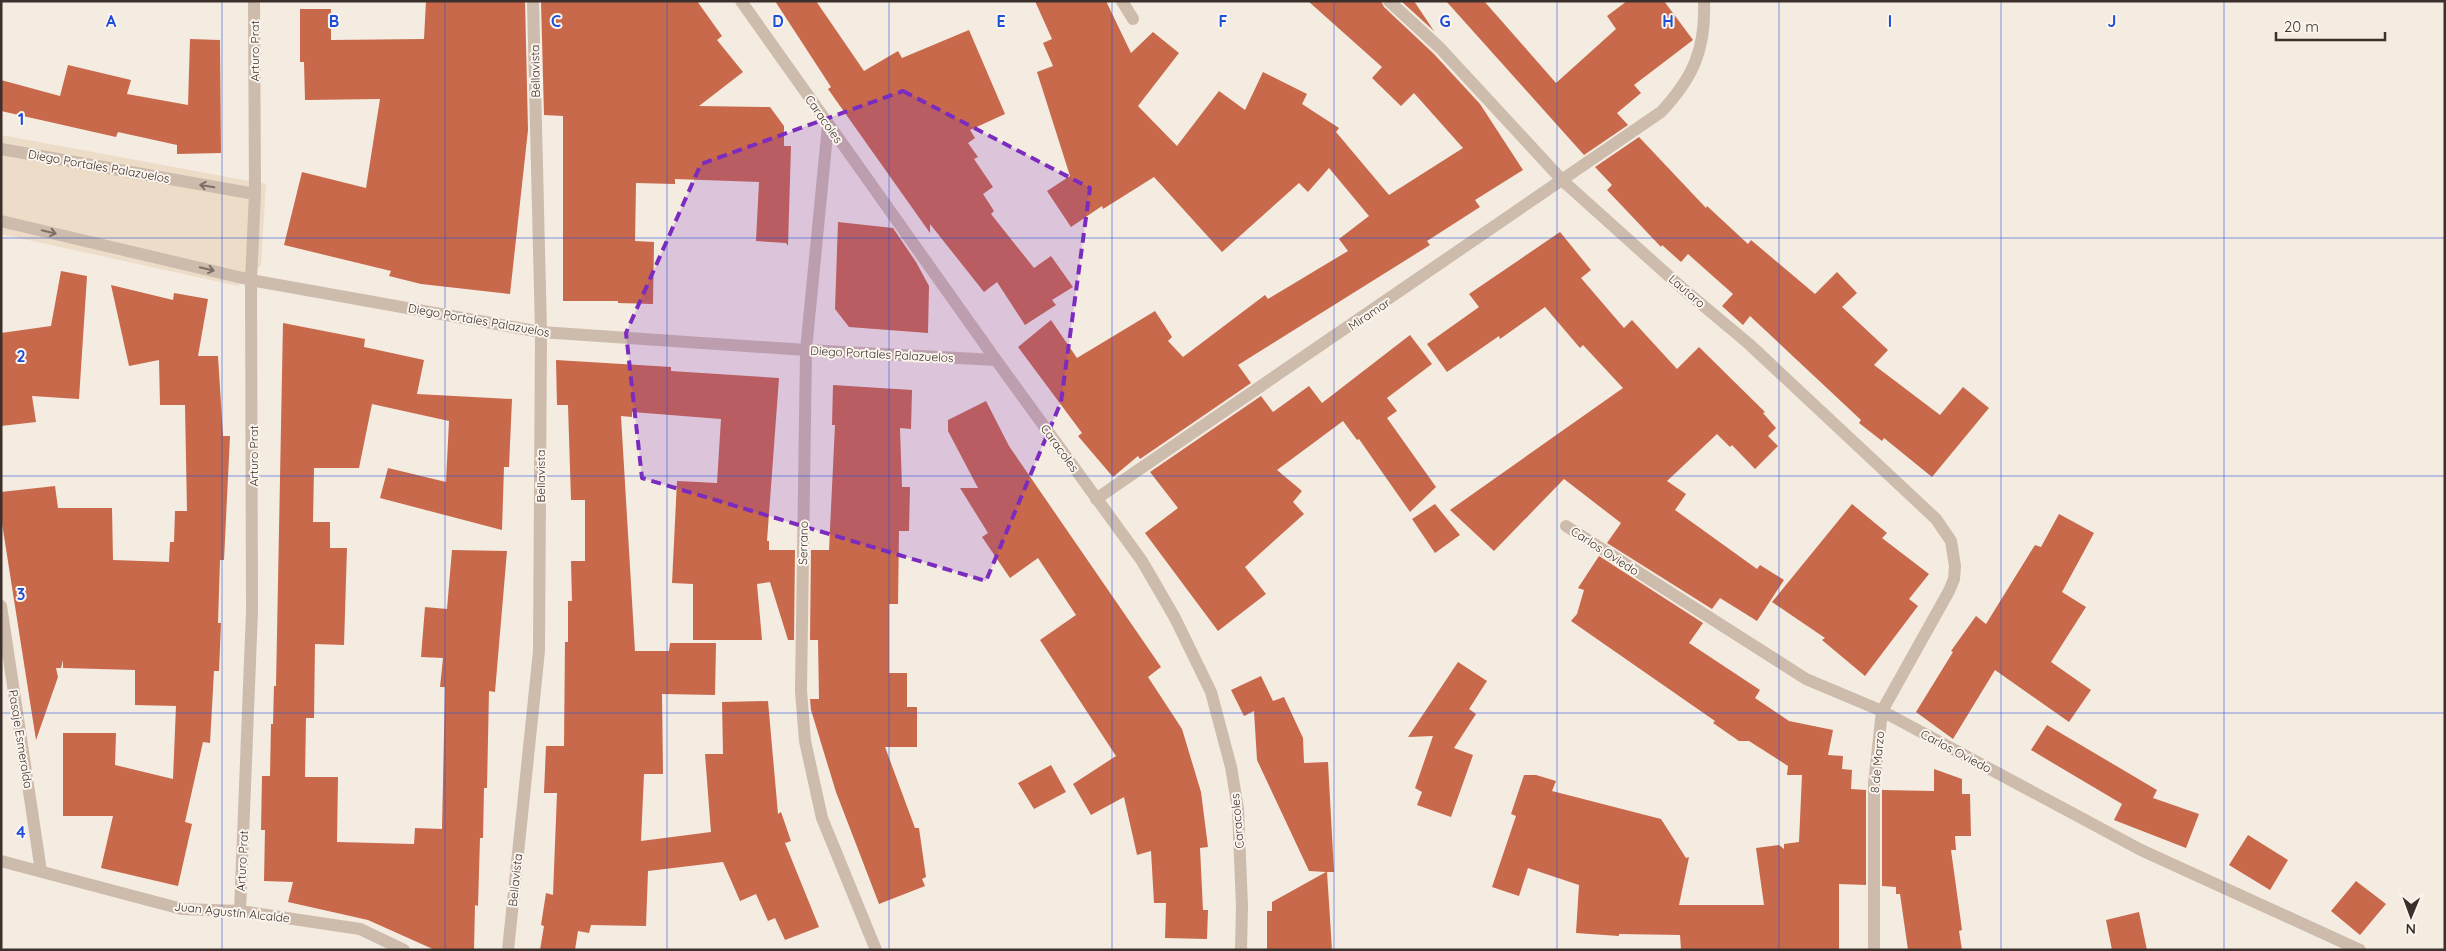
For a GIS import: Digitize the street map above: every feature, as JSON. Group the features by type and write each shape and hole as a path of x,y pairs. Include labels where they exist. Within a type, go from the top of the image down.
{"street":[{"name":"Arturo Prat","path":"240,911 252,611 251,280 255,194 254,1"},
{"name":"Bellavista","path":"508,950 539,650 541,332 533,1"},
{"name":"Caracoles","path":"741,1 996,360 1142,561 1175,618 1211,692 1231,767 1238,809 1242,906 1241,950"},
{"path":"1122,1 1133,19"},
{"name":"Lautaro","path":"1389,1 1440,48 1563,181 1681,287 1749,344 1936,519 1945,529 1954,553 1956,566 1949,591"},
{"name":"Miramar","path":"1096,499 1563,181 1667,106 1678,94 1692,72 1705,25 1704,1"},
{"name":"Serrano","path":"828,125 806,350 801,691 805,740 822,818 876,950"},
{"name":"Diego Portales Palazuelos","path":"1,149 255,194"},
{"name":"Diego Portales Palazuelos","path":"1,221 251,280 541,332 806,350 996,360"},
{"name":"Carlos Oviedo","path":"1566,526 1806,679 1882,711 2141,850 2360,950"},
{"name":"8 de Marzo","path":"1874,950 1874,784 1882,711 1949,591"},
{"name":"Pasaje Esmeralda","path":"1,606 41,872"},
{"name":"Juan Agustín Alcalde","path":"1,861 182,909 240,911 360,929 404,950"}],"highlighted area":[{"path":"903,91 1090,188 1061,402 986,581 642,478 626,333 701,164"}],"shaded area":[{"path":"1,135 266,184 261,265 238,286 1,234"}],"building":[{"path":"426,1 525,1 528,130 510,294 421,284 389,276 391,271 284,245 302,172 366,188 380,99 305,100 304,62 300,62 300,9 331,9 331,40 424,39"},
{"path":"541,1 697,1 722,36 717,40 743,72 699,106 770,107 784,126 784,146 791,146 788,246 786,243 756,241 759,182 675,179 675,184 636,183 635,241 654,242 653,304 618,303 618,301 563,301 563,116 544,115"},
{"path":"775,1 816,1 864,71 898,51 902,58 969,30 1005,114 970,130 975,138 968,143 978,157 974,159 993,187 983,194 994,211 991,214 1034,268 1051,256 1073,287 1052,300 1056,305 1025,325 997,282 984,292 930,224 930,233 828,89 831,87"},
{"path":"1035,1 1106,1 1131,53 1153,32 1179,53 1138,106 1177,146 1219,91 1245,110 1263,72 1307,94 1302,104 1339,128 1336,132 1389,195 1463,148 1414,93 1401,106 1372,78 1382,67 1308,1 1381,1 1384,7 1434,54 1480,104 1523,170 1475,200 1480,207 1427,241 1430,245 1238,365 1251,383 1140,459 1138,456 1113,477 1078,436 1082,433 1018,347 1051,320 1077,358 1155,311 1172,337 1168,341 1183,357 1265,295 1268,299 1348,251 1339,239 1369,216 1329,168 1308,192 1299,183 1222,252 1154,177 1103,209 1102,206 1071,227 1047,191 1070,176 1037,72 1053,66 1043,43 1052,39"},
{"path":"1401,1 1414,1 1434,31"},
{"path":"1446,1 1484,1 1556,83 1616,29 1607,16 1627,1 1664,1 1693,40 1634,85 1641,93 1617,113 1628,125 1584,155"},
{"path":"190,39 220,40 221,153 177,154 177,145 118,132 116,137 1,111 1,80 60,96 68,65 131,80 127,94 188,105"},
{"path":"1639,137 1706,208 1707,206 1748,244 1751,240 1815,294 1837,272 1857,293 1842,307 1888,350 1874,365 1940,415 1963,387 1989,408 1932,477 1884,438 1882,441 1859,423 1861,420 1750,316 1743,325 1722,306 1733,294 1688,254 1681,262 1662,245 1661,247 1607,190 1612,185 1595,167"},
{"path":"838,222 893,228 916,262 929,286 928,333 849,327 835,309"},
{"path":"1560,232 1591,270 1581,278 1624,328 1632,320 1677,369 1699,347 1765,412 1763,413 1776,428 1768,436 1778,446 1755,469 1732,445 1730,447 1717,434 1667,481 1686,494 1675,510 1757,569 1760,565 1784,580 1757,621 1720,598 1712,609 1607,543 1621,523 1564,479 1494,551 1450,510 1623,388 1583,345 1580,348 1545,307 1500,339 1499,336 1447,372 1427,344 1479,307 1469,294"},
{"path":"61,271 87,276 79,399 32,396 36,422 1,426 1,333 51,326"},
{"path":"111,285 173,300 174,293 208,299 198,356 218,356 223,436 230,436 224,560 220,560 218,623 221,623 219,671 214,671 210,743 203,742 185,822 192,824 178,886 101,868 113,816 63,816 63,733 116,733 115,765 173,779 176,706 135,705 135,670 63,668 63,660 61,668 56,668 58,677 36,740 1,517 1,492 55,486 58,508 112,508 113,560 169,562 170,542 174,542 175,511 187,511 185,405 160,405 159,360 129,366"},
{"path":"283,323 365,339 364,347 424,360 417,394 512,399 509,467 504,467 502,530 380,498 388,468 446,482 449,421 372,404 359,468 314,468 313,522 330,522 330,548 347,548 344,645 315,644 314,718 306,718 305,777 338,777 337,842 414,844 415,828 442,829 445,687 440,687 443,658 421,657 425,607 447,609 452,550 507,551 495,692 489,691 487,788 484,788 483,838 480,838 478,906 475,905 474,950 435,950 368,920 288,902 293,882 264,881 265,830 261,830 262,776 270,776 271,724 273,724 274,686 276,686"},
{"path":"1410,335 1432,364 1387,398 1397,411 1387,418 1436,487 1410,512 1359,439 1357,440 1343,421 1277,470 1302,491 1293,502 1304,514 1245,567 1266,594 1218,631 1145,533 1178,508 1150,472 1261,396 1273,412 1309,386 1322,403"},
{"path":"556,360 671,367 671,371 779,378 767,541 769,541 769,550 795,550 794,640 788,640 770,582 757,584 762,640 693,640 693,584 672,583 677,481 717,483 721,419 632,412 632,417 621,416 635,651 669,651 670,643 716,643 715,695 662,694 663,774 644,774 641,841 711,832 705,754 723,754 722,702 768,701 778,814 781,812 791,841 785,843 819,927 785,940 775,918 768,921 756,894 740,901 723,862 648,871 646,926 591,925 589,933 578,931 575,950 540,950 544,926 541,925 546,893 553,895 557,793 544,793 546,746 564,746 565,642 568,642 568,601 572,601 571,561 585,561 585,500 571,500 568,405 557,405"},
{"path":"833,385 912,390 911,429 900,428 902,487 910,487 909,531 899,531 898,604 889,604 889,673 907,673 907,707 917,707 917,747 885,747 915,828 919,828 926,877 922,879 925,886 879,904 836,792 811,710 810,699 819,699 818,640 810,640 811,550 829,550 835,425 832,425"},
{"path":"986,401 1009,446 1161,667 1148,677 1182,729 1201,792 1208,847 1200,848 1203,910 1208,910 1207,939 1165,938 1166,903 1154,903 1151,851 1137,855 1124,797 1091,815 1073,784 1116,756 1040,640 1076,615 1038,558 1010,578 982,537 988,533 960,488 978,488 948,431 948,420"},
{"path":"1435,504 1460,535 1435,553 1412,519"},
{"path":"1852,504 1887,533 1882,538 1929,574 1909,599 1918,606 1865,676 1822,640 1825,638 1772,602"},
{"path":"2059,514 2094,533 2062,592 2086,607 2051,662 2091,690 2069,722 1995,670 1953,739 1916,712 1953,652 1951,651 1976,616 1986,624 2035,545 2041,547"},
{"path":"1599,556 1703,623 1689,643 1760,690 1755,698 1789,721 1833,730 1828,755 1843,756 1842,769 1852,770 1851,789 1866,790 1866,885 1839,884 1839,950 1681,950 1680,935 1619,934 1619,936 1576,933 1579,885 1528,868 1519,896 1492,887 1516,816 1511,814 1524,775 1536,775 1556,781 1552,791 1661,819 1686,858 1689,857 1679,905 1764,905 1756,848 1779,845 1784,849 1784,844 1799,842 1802,775 1787,775 1788,766 1749,741 1739,741 1713,723 1715,721 1571,621 1577,614 1584,590 1578,588"},
{"path":"1458,662 1487,681 1469,709 1476,714 1454,748 1473,755 1451,817 1417,805 1422,792 1415,788 1433,736 1408,737"},
{"path":"1261,676 1273,701 1284,697 1303,738 1304,763 1328,762 1334,872 1327,872 1332,950 1267,950 1267,911 1272,911 1272,902 1326,872 1309,871 1257,760 1254,711 1244,716 1231,690"},
{"path":"2047,725 2157,790 2153,798 2199,814 2186,848 2114,820 2122,804 2031,750"},
{"path":"1051,765 1066,792 1034,809 1018,783"},
{"path":"1934,769 1962,779 1962,794 1970,794 1971,836 1955,836 1956,850 1951,850 1962,930 1959,931 1962,950 1908,950 1900,894 1896,894 1896,887 1882,886 1882,790 1934,791"},
{"path":"2248,835 2288,860 2270,890 2229,865"},
{"path":"2356,881 2386,904 2360,935 2331,911"},
{"path":"2139,912 2147,950 2112,950 2106,920"}]}
